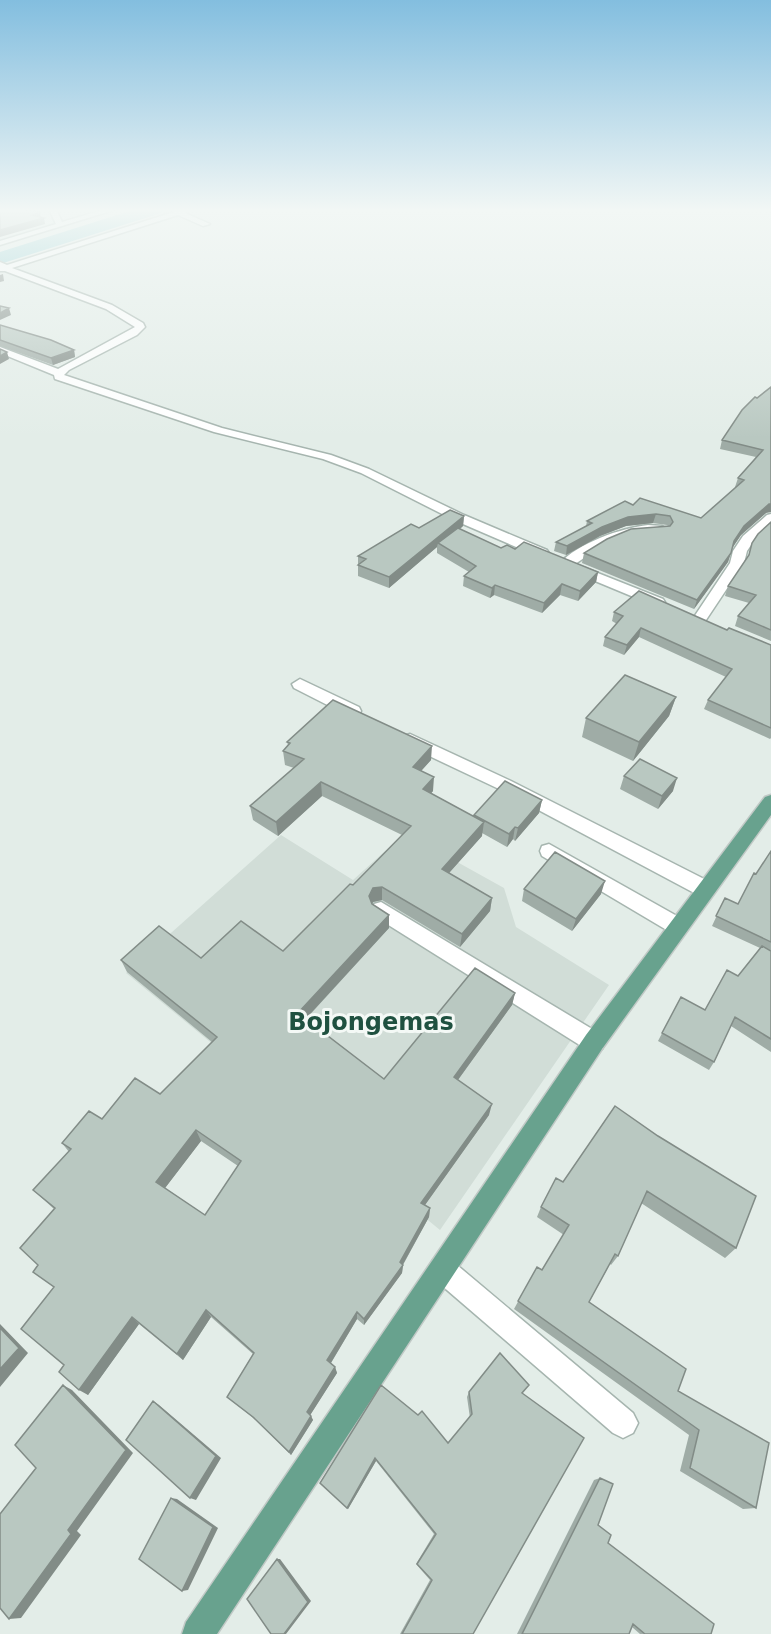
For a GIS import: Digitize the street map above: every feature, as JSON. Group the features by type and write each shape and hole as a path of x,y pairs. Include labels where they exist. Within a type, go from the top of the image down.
{"main road":[{"path":"198,1634 594,1042 677,926 771,802"}],"street":[{"path":"51,285 109,307 139,323 140,327 134,333 59,373"},
{"path":"0,350 59,373 59,377 68,382 218,430 327,457 460,518 669,607"},
{"path":"699,619 737,563 740,551 748,539 771,518"},
{"path":"566,564 606,539 615,538 640,527 662,530"},
{"path":"300,684 372,720"},
{"path":"392,731 505,785 705,889"},
{"path":"549,851 677,926"},
{"path":"381,910 594,1042"},
{"path":"442,1269 623,1423"}],"shaded area":[{"path":"405,833 504,888 516,927 609,985 440,1230 126,973 281,835 353,880"}],"building":[{"path":"0,306 9,308 0,313"},
{"path":"0,325 51,340 74,350 51,358 0,340"},
{"path":"0,349 7,352 0,356"},
{"path":"771,387 771,504 744,526 734,541 731,553 697,600 584,553 607,539 631,529 670,526 673,522 670,516 656,514 628,517 602,527 567,546 556,542 592,523 587,521 625,501 633,505 640,498 701,518 744,480 738,478 763,450 722,440 742,410 755,397 757,398"},
{"path":"450,510 464,516 389,577 358,565 366,559 358,556 411,524 419,528"},
{"path":"771,522 771,630 738,616 756,595 728,586 749,555 752,543 758,534"},
{"path":"458,528 501,548 507,545 515,549 524,542 598,572 580,591 562,584 544,603 495,585 492,588 464,576 476,566 438,543"},
{"path":"639,591 727,630 729,628 771,645 771,728 708,700 732,669 641,628 627,645 605,637 623,616 614,612"},
{"path":"625,675 676,697 639,742 586,718"},
{"path":"333,700 432,746 413,767 434,777 423,789 484,822 442,869 492,898 462,934 382,887 373,888 369,896 372,904 389,915 298,1013 384,1079 475,968 515,993 454,1077 492,1104 421,1203 430,1208 400,1262 403,1265 364,1319 357,1312 327,1360 335,1367 307,1412 311,1416 289,1452 253,1417 227,1397 254,1353 206,1310 177,1354 132,1317 79,1390 59,1372 64,1365 21,1329 54,1287 33,1272 38,1265 20,1248 55,1208 33,1190 71,1149 62,1143 89,1111 102,1119 135,1078 160,1094 217,1037 121,960 159,926 201,958 241,921 283,951 411,826 321,782 276,822 250,806 304,759 283,751 290,743 287,742","holes":["196,1130 241,1161 205,1215 156,1182"]},
{"path":"640,759 677,778 662,796 624,776"},
{"path":"505,781 542,800 518,828 515,827 509,834 474,815"},
{"path":"771,851 771,942 716,916 725,898 738,904 754,873 756,874"},
{"path":"555,852 605,881 576,919 524,889"},
{"path":"762,946 771,951 771,1039 735,1017 714,1062 662,1033 681,997 705,1010 727,970 738,976"},
{"path":"615,1106 658,1136 756,1196 736,1248 647,1191 618,1256 615,1254 589,1302 686,1369 678,1391 769,1443 756,1508 690,1468 699,1430 518,1301 537,1267 542,1270 569,1225 541,1207 556,1178 563,1182"},
{"path":"0,1328 19,1348 0,1369"},
{"path":"500,1353 529,1385 522,1393 584,1438 473,1634 402,1634 432,1580 417,1564 436,1534 375,1458 347,1508 320,1483 381,1385 418,1415 422,1411 448,1443 472,1414 469,1392"},
{"path":"63,1385 126,1450 68,1530 71,1534 9,1619 0,1608 0,1514 36,1468 15,1445"},
{"path":"153,1401 216,1456 190,1498 126,1440"},
{"path":"600,1478 613,1484 598,1525 611,1535 608,1543 714,1624 711,1634 645,1634 633,1624 629,1634 522,1634"},
{"path":"171,1498 213,1527 182,1591 139,1559"},
{"path":"277,1559 308,1602 284,1634 271,1634 247,1599"}],"district":[{"name":"Bojongemas","path":"371,1022"}]}
